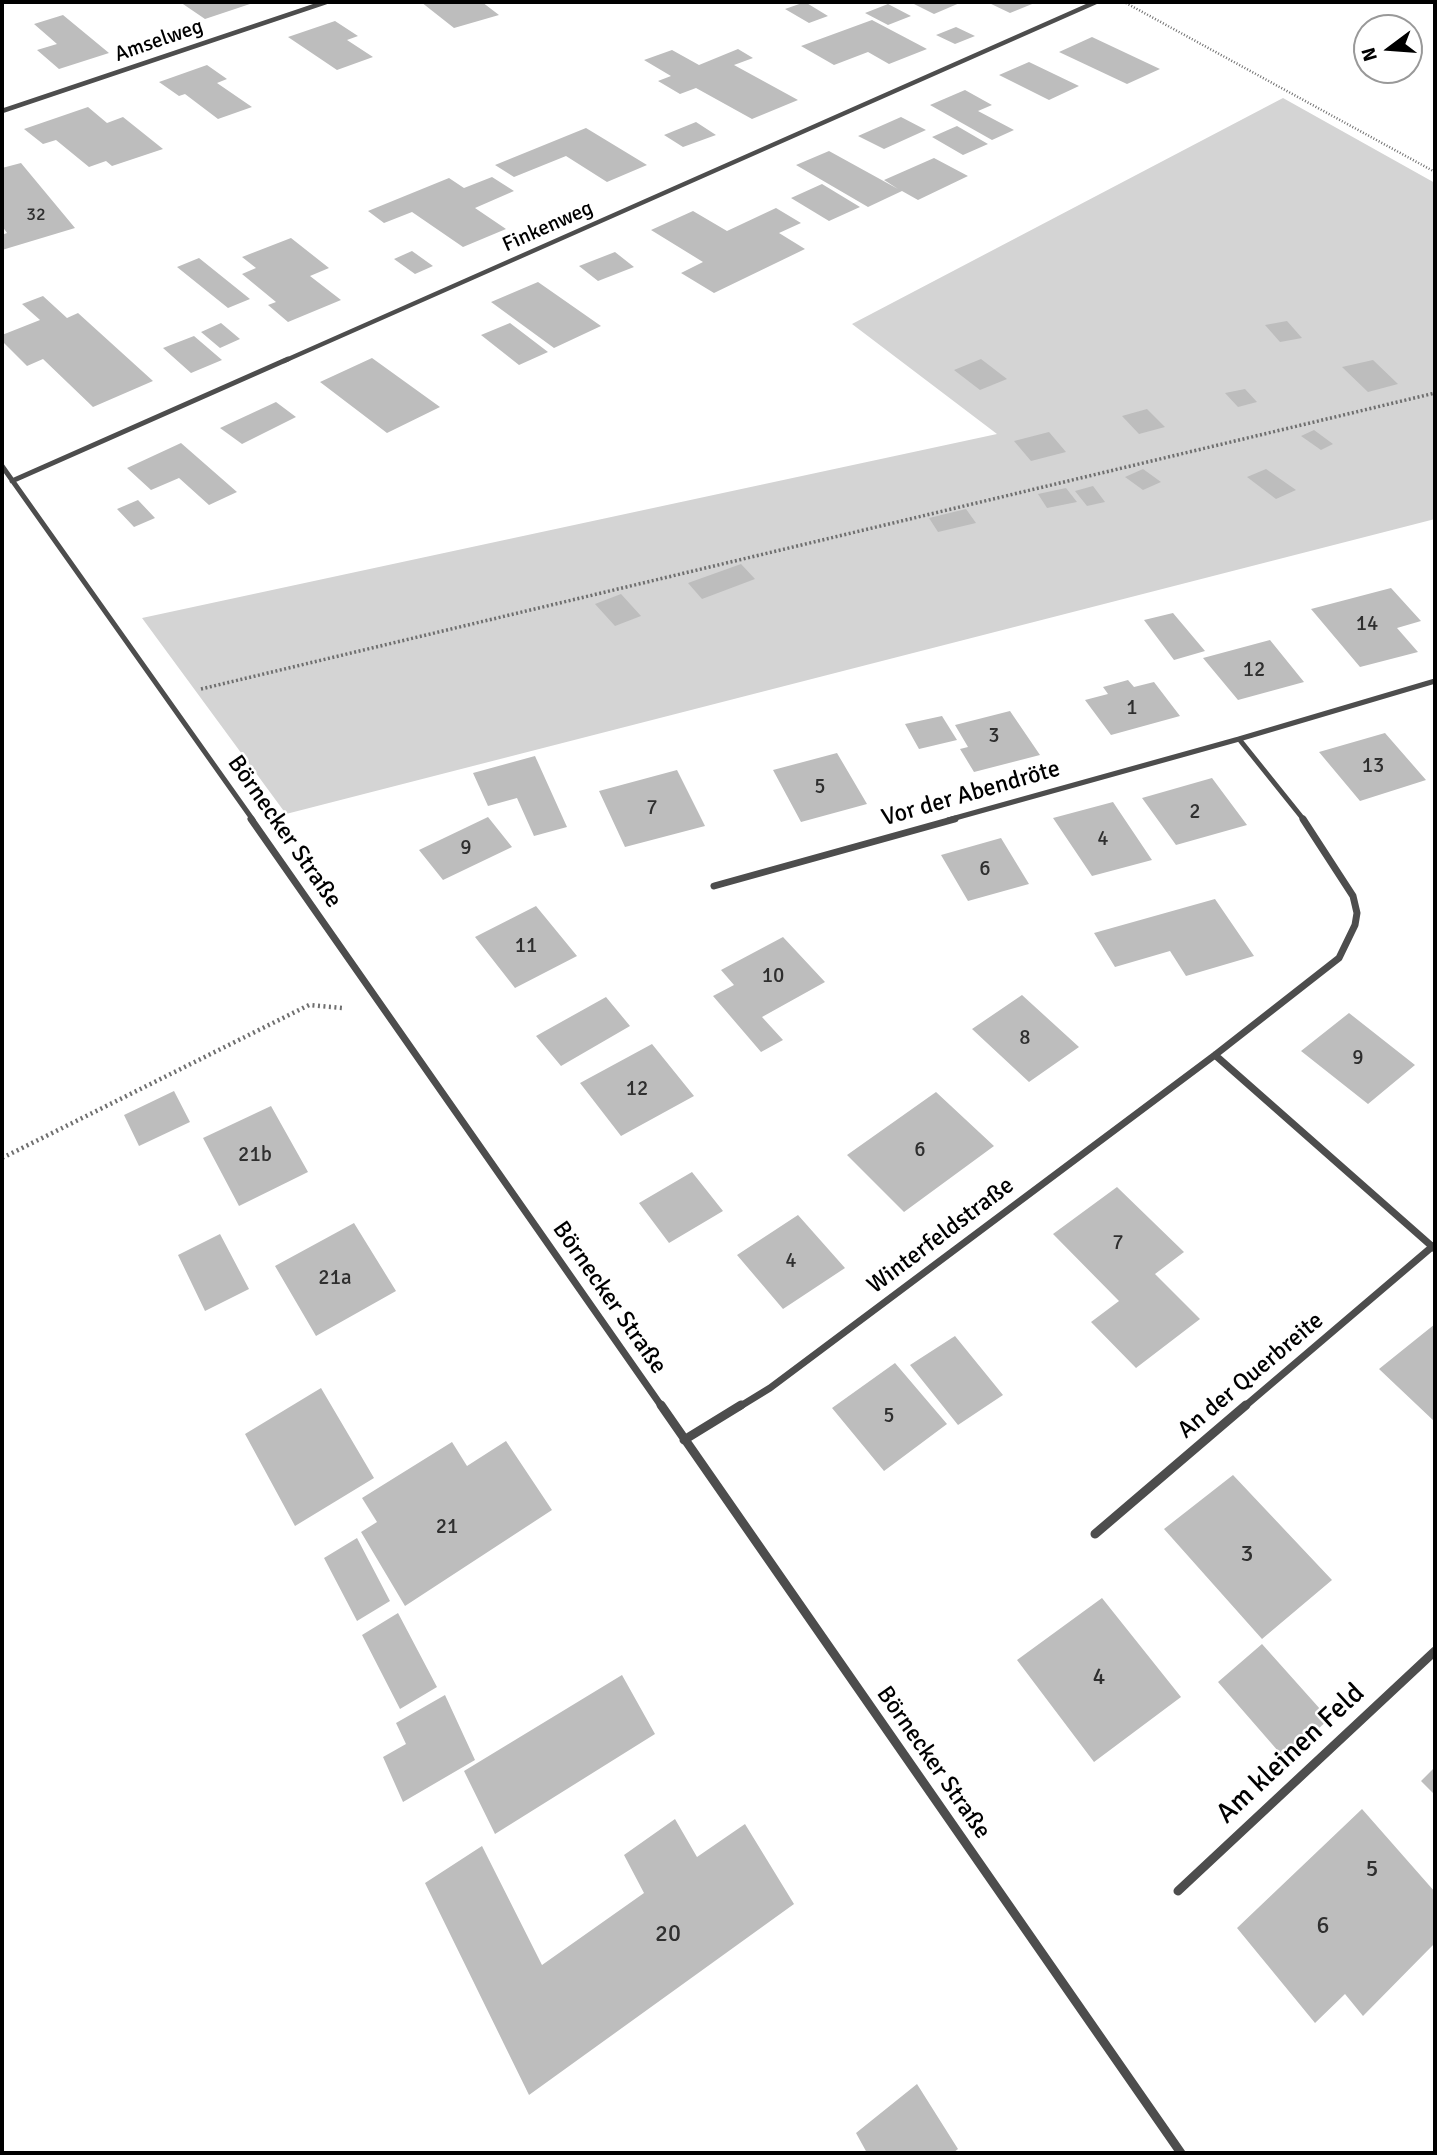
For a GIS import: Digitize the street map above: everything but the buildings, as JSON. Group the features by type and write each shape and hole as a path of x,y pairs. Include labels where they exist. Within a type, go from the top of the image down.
{"street":[{"name":"Amselweg","path":"2,111 326,2"},
{"name":"Finkenweg","path":"12,481 1096,2"},
{"name":"Börnecker Straße","path":"2,466 376,995 1181,2153"},
{"path":"1239,739 1435,681"},
{"name":"Vor der Abendröte","path":"714,886 1239,739"},
{"name":"Winterfeldstraße","path":"684,1440 769,1388 1215,1055 1339,958 1352,939 1357,913 1346,880 1239,739"},
{"path":"1215,1055 1434,1247"},
{"name":"An der Querbreite","path":"1095,1534 1434,1247"},
{"name":"Am kleinen Feld","path":"1178,1891 1435,1651"}],"path":[{"path":"1123,2 1435,172"},
{"path":"166,698 1435,393"},
{"path":"2,1158 309,1004 345,1008 376,995"}],"shaded area":[{"path":"1283,98 1435,183 1435,519 286,814 142,618 997,434 852,324"}]}
